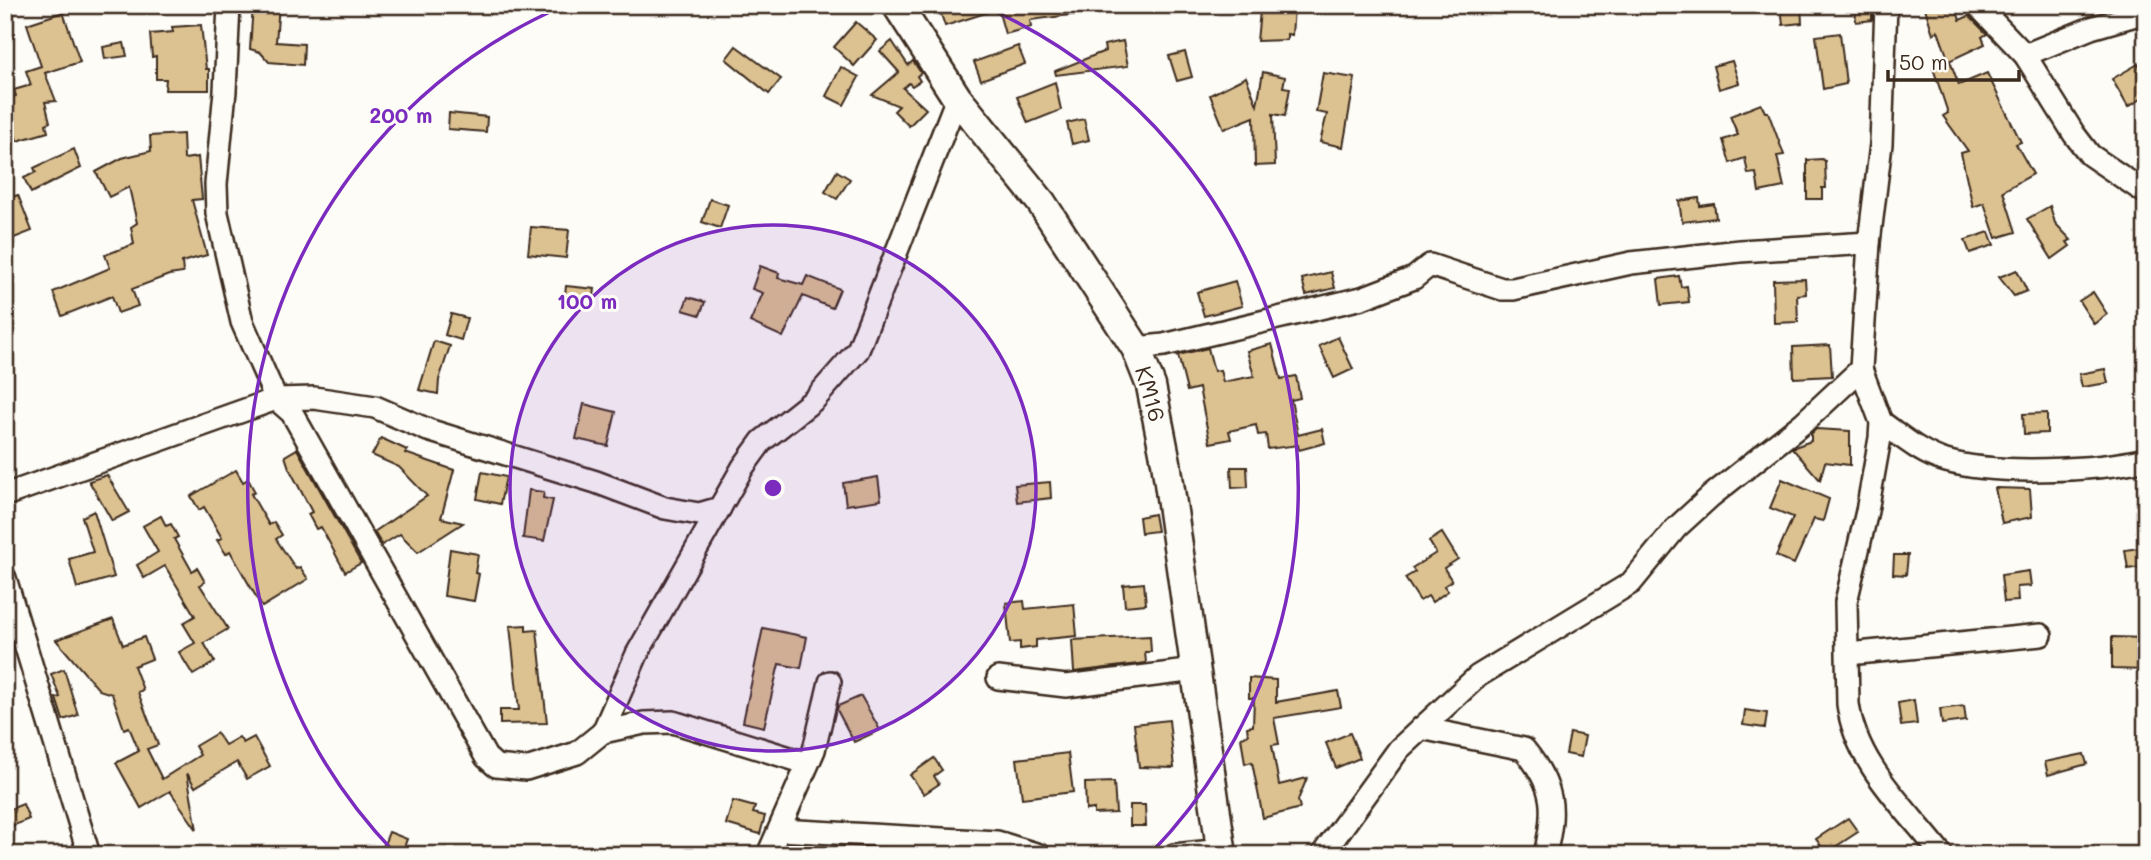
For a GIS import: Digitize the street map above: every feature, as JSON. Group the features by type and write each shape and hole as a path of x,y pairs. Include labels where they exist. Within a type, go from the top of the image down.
{"street":[{"path":"229,5 225,91 216,184 217,213 242,323 276,399 292,413 486,757 496,766 526,769 577,753 604,732 644,723 673,722 806,763"},
{"name":"KM16","path":"897,5 957,99 1041,202 1136,348 1151,386 1222,853"},
{"path":"1886,5 1881,144 1869,243 1861,369 1881,422 1867,511 1846,601 1848,704 1858,741 1882,782 1942,855"},
{"path":"1978,5 2025,55 2090,155 2146,193"},
{"path":"2025,55 2091,28 2146,12"},
{"path":"604,732 637,654 720,508 762,441 814,399 858,350 957,99"},
{"path":"1136,348 1164,345 1362,298 1414,278 1430,265 1502,289 1513,289 1631,263 1740,251 1869,243"},
{"path":"1322,855 1399,749 1478,676 1631,583 1675,528 1835,396 1861,369"},
{"path":"1835,396 1870,396"},
{"path":"5,495 276,399 314,398 374,407 428,430 596,482 664,508 699,514 720,508"},
{"path":"1881,422 1924,452 1945,461 1965,464 2011,468 2093,467 2146,459"},
{"path":"5,578 89,855"},
{"path":"1848,654 2041,635"},
{"path":"998,678 1080,686 1196,670"},
{"path":"771,850 820,732 830,682"},
{"path":"1421,728 1524,749 1550,788 1553,820 1545,855"},
{"path":"780,830 997,842 1039,855"},
{"path":"1174,855 1222,853"}],"building":[{"path":"253,5 279,5 276,42 304,44 303,65 269,62 260,52 250,49"},
{"path":"938,5 1078,5 1078,14 1030,20 1031,27 1005,34 998,9 945,26"},
{"path":"1781,5 1801,5 1802,23 1783,25"},
{"path":"1872,5 1872,20 1856,22 1855,6"},
{"path":"1924,5 1955,5 1960,20 1969,16 1987,34 1982,37 1985,44 1949,61 1938,31 1933,34"},
{"path":"1278,7 1294,8 1292,35 1287,34 1287,40 1257,41 1260,11"},
{"path":"63,12 80,62 45,73 56,101 45,102 50,122 46,124 48,132 17,141 5,100 16,96 14,90 31,85 26,71 41,66 27,24"},
{"path":"856,22 877,40 854,66 834,47"},
{"path":"201,25 206,69 209,69 209,90 165,90 166,79 156,79 156,56 152,57 150,34 173,32 172,27"},
{"path":"1840,33 1846,84 1823,89 1816,36"},
{"path":"892,41 908,65 913,61 921,73 917,76 920,81 912,86 909,83 903,88 926,109 909,126 894,111 899,106 872,95 899,72 880,51"},
{"path":"1123,41 1128,66 1056,75 1055,71 1105,51 1104,45"},
{"path":"124,43 127,56 105,59 103,47"},
{"path":"736,46 781,79 769,94 726,59"},
{"path":"1018,46 1025,64 981,80 974,62"},
{"path":"1185,52 1192,77 1177,81 1169,56"},
{"path":"1732,61 1739,83 1719,89 1713,66"},
{"path":"1950,61 1959,85 1987,73 2021,142 2016,144 2033,174 2003,191 2016,232 1996,238 1984,203 1973,207 1961,153 1968,151 1943,116 1948,113 1933,68"},
{"path":"2138,64 2146,78 2146,96 2128,107 2112,79"},
{"path":"841,67 859,77 844,105 826,96"},
{"path":"1263,72 1285,77 1283,87 1290,88 1285,116 1273,114 1275,165 1255,166 1254,117 1224,129 1210,95 1246,77 1257,105"},
{"path":"1323,73 1355,78 1343,147 1320,142 1327,114 1316,112"},
{"path":"1055,82 1061,110 1028,123 1017,97"},
{"path":"1761,104 1765,112 1768,112 1784,155 1777,156 1784,187 1759,192 1756,173 1748,174 1745,158 1730,163 1723,140 1738,135 1730,116"},
{"path":"449,113 487,117 486,132 448,129"},
{"path":"1084,119 1089,140 1072,144 1067,123"},
{"path":"183,134 184,159 198,157 202,199 192,200 207,255 182,262 183,273 169,275 132,289 138,306 118,313 112,296 62,316 53,292 110,268 105,255 134,244 131,227 137,223 129,187 109,197 96,172 122,158 151,151 150,136"},
{"path":"74,149 81,168 31,193 24,178 36,172 34,168"},
{"path":"1807,160 1825,161 1826,188 1822,188 1822,199 1807,199"},
{"path":"837,171 850,179 837,199 825,192"},
{"path":"18,195 32,231 9,240 5,229 5,199"},
{"path":"1699,198 1700,206 1714,204 1716,218 1682,222 1679,201"},
{"path":"710,199 728,205 720,228 702,222"},
{"path":"2050,206 2055,223 2071,240 2067,242 2070,246 2052,259 2027,219"},
{"path":"531,227 569,230 566,258 528,254"},
{"path":"1989,232 1994,245 1970,253 1965,240"},
{"path":"760,266 779,273 778,278 803,285 807,276 840,289 832,308 803,296 783,337 750,322 763,293 752,289"},
{"path":"2017,270 2027,291 2014,296 1999,277"},
{"path":"1331,272 1335,288 1306,295 1302,279"},
{"path":"1679,276 1681,287 1687,286 1689,302 1661,305 1658,279"},
{"path":"1805,279 1806,294 1797,295 1798,322 1774,323 1773,280"},
{"path":"1235,281 1242,306 1204,316 1197,292"},
{"path":"566,286 595,289 593,304 564,301"},
{"path":"2093,292 2107,314 2094,324 2079,301"},
{"path":"688,297 705,302 700,315 683,310"},
{"path":"451,314 467,318 461,340 445,335"},
{"path":"1338,337 1353,369 1334,378 1319,346"},
{"path":"434,341 450,346 439,380 438,394 419,390"},
{"path":"1272,344 1281,379 1296,376 1300,398 1291,400 1298,435 1322,429 1325,443 1299,450 1298,445 1268,449 1266,434 1258,435 1256,425 1229,431 1231,439 1210,443 1199,388 1187,391 1178,355 1208,348 1214,371 1220,370 1223,382 1254,376 1247,351"},
{"path":"1830,345 1832,376 1794,378 1793,347"},
{"path":"2105,369 2108,383 2082,387 2079,374"},
{"path":"584,404 616,412 608,446 576,439"},
{"path":"2047,413 2047,433 2024,434 2023,414"},
{"path":"1816,429 1850,431 1850,465 1825,462 1820,480 1792,448 1811,441 1811,434"},
{"path":"381,438 407,450 405,453 454,470 441,518 463,523 418,552 400,534 382,545 374,532 427,496 399,467 372,455"},
{"path":"297,449 361,563 345,572 321,527 316,529 308,514 312,512 289,468 285,456"},
{"path":"1231,467 1247,467 1248,487 1232,488"},
{"path":"236,470 243,482 248,479 255,492 251,494 269,525 274,522 282,535 276,539 296,569 300,567 308,579 262,607 230,551 226,554 217,540 222,538 204,507 199,510 191,496"},
{"path":"482,472 506,477 500,504 477,499"},
{"path":"107,475 129,512 112,521 89,481"},
{"path":"878,477 881,500 846,505 843,483"},
{"path":"1782,479 1829,499 1823,521 1814,519 1794,564 1776,556 1793,517 1770,508"},
{"path":"1050,482 1051,498 1017,502 1015,485"},
{"path":"1995,488 2030,489 2032,517 2002,523"},
{"path":"529,490 544,492 543,498 553,500 544,541 523,538"},
{"path":"94,511 114,577 77,588 69,559 93,552 82,517"},
{"path":"1154,514 1157,531 1141,533 1139,517"},
{"path":"161,516 166,526 171,524 178,537 174,539 192,571 197,568 205,582 200,585 228,629 204,643 215,662 193,675 179,652 195,643 183,623 195,616 165,566 144,578 137,565 158,552 143,526"},
{"path":"1442,533 1458,559 1444,568 1452,581 1444,586 1448,591 1432,602 1428,596 1420,601 1405,578 1415,572 1412,568 1436,553 1429,541"},
{"path":"2146,547 2146,566 2128,569 2125,550"},
{"path":"450,549 478,554 475,573 479,574 474,601 444,596"},
{"path":"1894,555 1908,555 1906,575 1893,574"},
{"path":"2029,571 2031,586 2017,587 2018,601 2004,602 2001,575"},
{"path":"1144,583 1146,604 1125,606 1123,585"},
{"path":"1024,601 1025,609 1074,604 1077,636 1036,640 1036,647 1020,649 1020,642 1010,643 1006,603"},
{"path":"113,619 123,645 144,637 152,659 134,666 143,690 138,692 158,745 147,749 162,779 200,755 195,746 217,733 225,745 239,737 243,743 254,737 270,766 247,779 237,762 195,787 187,773 197,830 170,791 141,808 116,763 139,751 129,727 124,729 112,694 99,690 56,640"},
{"path":"526,625 526,631 537,630 547,723 500,724 500,710 519,710 510,626"},
{"path":"763,628 807,637 801,668 779,664 764,727 743,722"},
{"path":"1150,636 1151,652 1145,652 1146,663 1074,672 1072,640"},
{"path":"2112,637 2146,638 2146,670 2112,669"},
{"path":"64,669 78,715 63,720 56,698 60,697 51,674"},
{"path":"1249,678 1276,680 1276,702 1338,691 1341,707 1274,718 1279,744 1272,745 1279,785 1307,778 1298,800 1300,808 1263,818 1252,762 1245,764 1241,737 1248,735 1247,727 1253,726 1254,698 1249,698"},
{"path":"861,696 880,730 854,742 837,710 838,706"},
{"path":"1914,700 1917,724 1901,726 1898,703"},
{"path":"1964,706 1966,721 1942,724 1940,709"},
{"path":"1745,710 1767,713 1765,728 1743,725"},
{"path":"1169,720 1174,768 1139,767 1134,724"},
{"path":"1350,733 1360,758 1336,768 1326,743"},
{"path":"1570,733 1585,736 1581,757 1566,754"},
{"path":"1068,753 1073,792 1022,798 1017,759"},
{"path":"2084,754 2087,764 2048,775 2045,762"},
{"path":"934,758 942,770 934,776 939,784 924,794 910,775"},
{"path":"1114,782 1116,813 1094,814 1094,809 1086,810 1085,783"},
{"path":"733,801 755,807 753,813 765,816 760,834 726,824"},
{"path":"23,804 29,819 5,829 5,811"},
{"path":"1130,805 1145,805 1146,826 1130,826"},
{"path":"1848,818 1858,832 1826,853 1816,839"},
{"path":"389,832 407,839 401,855 380,855"}]}
